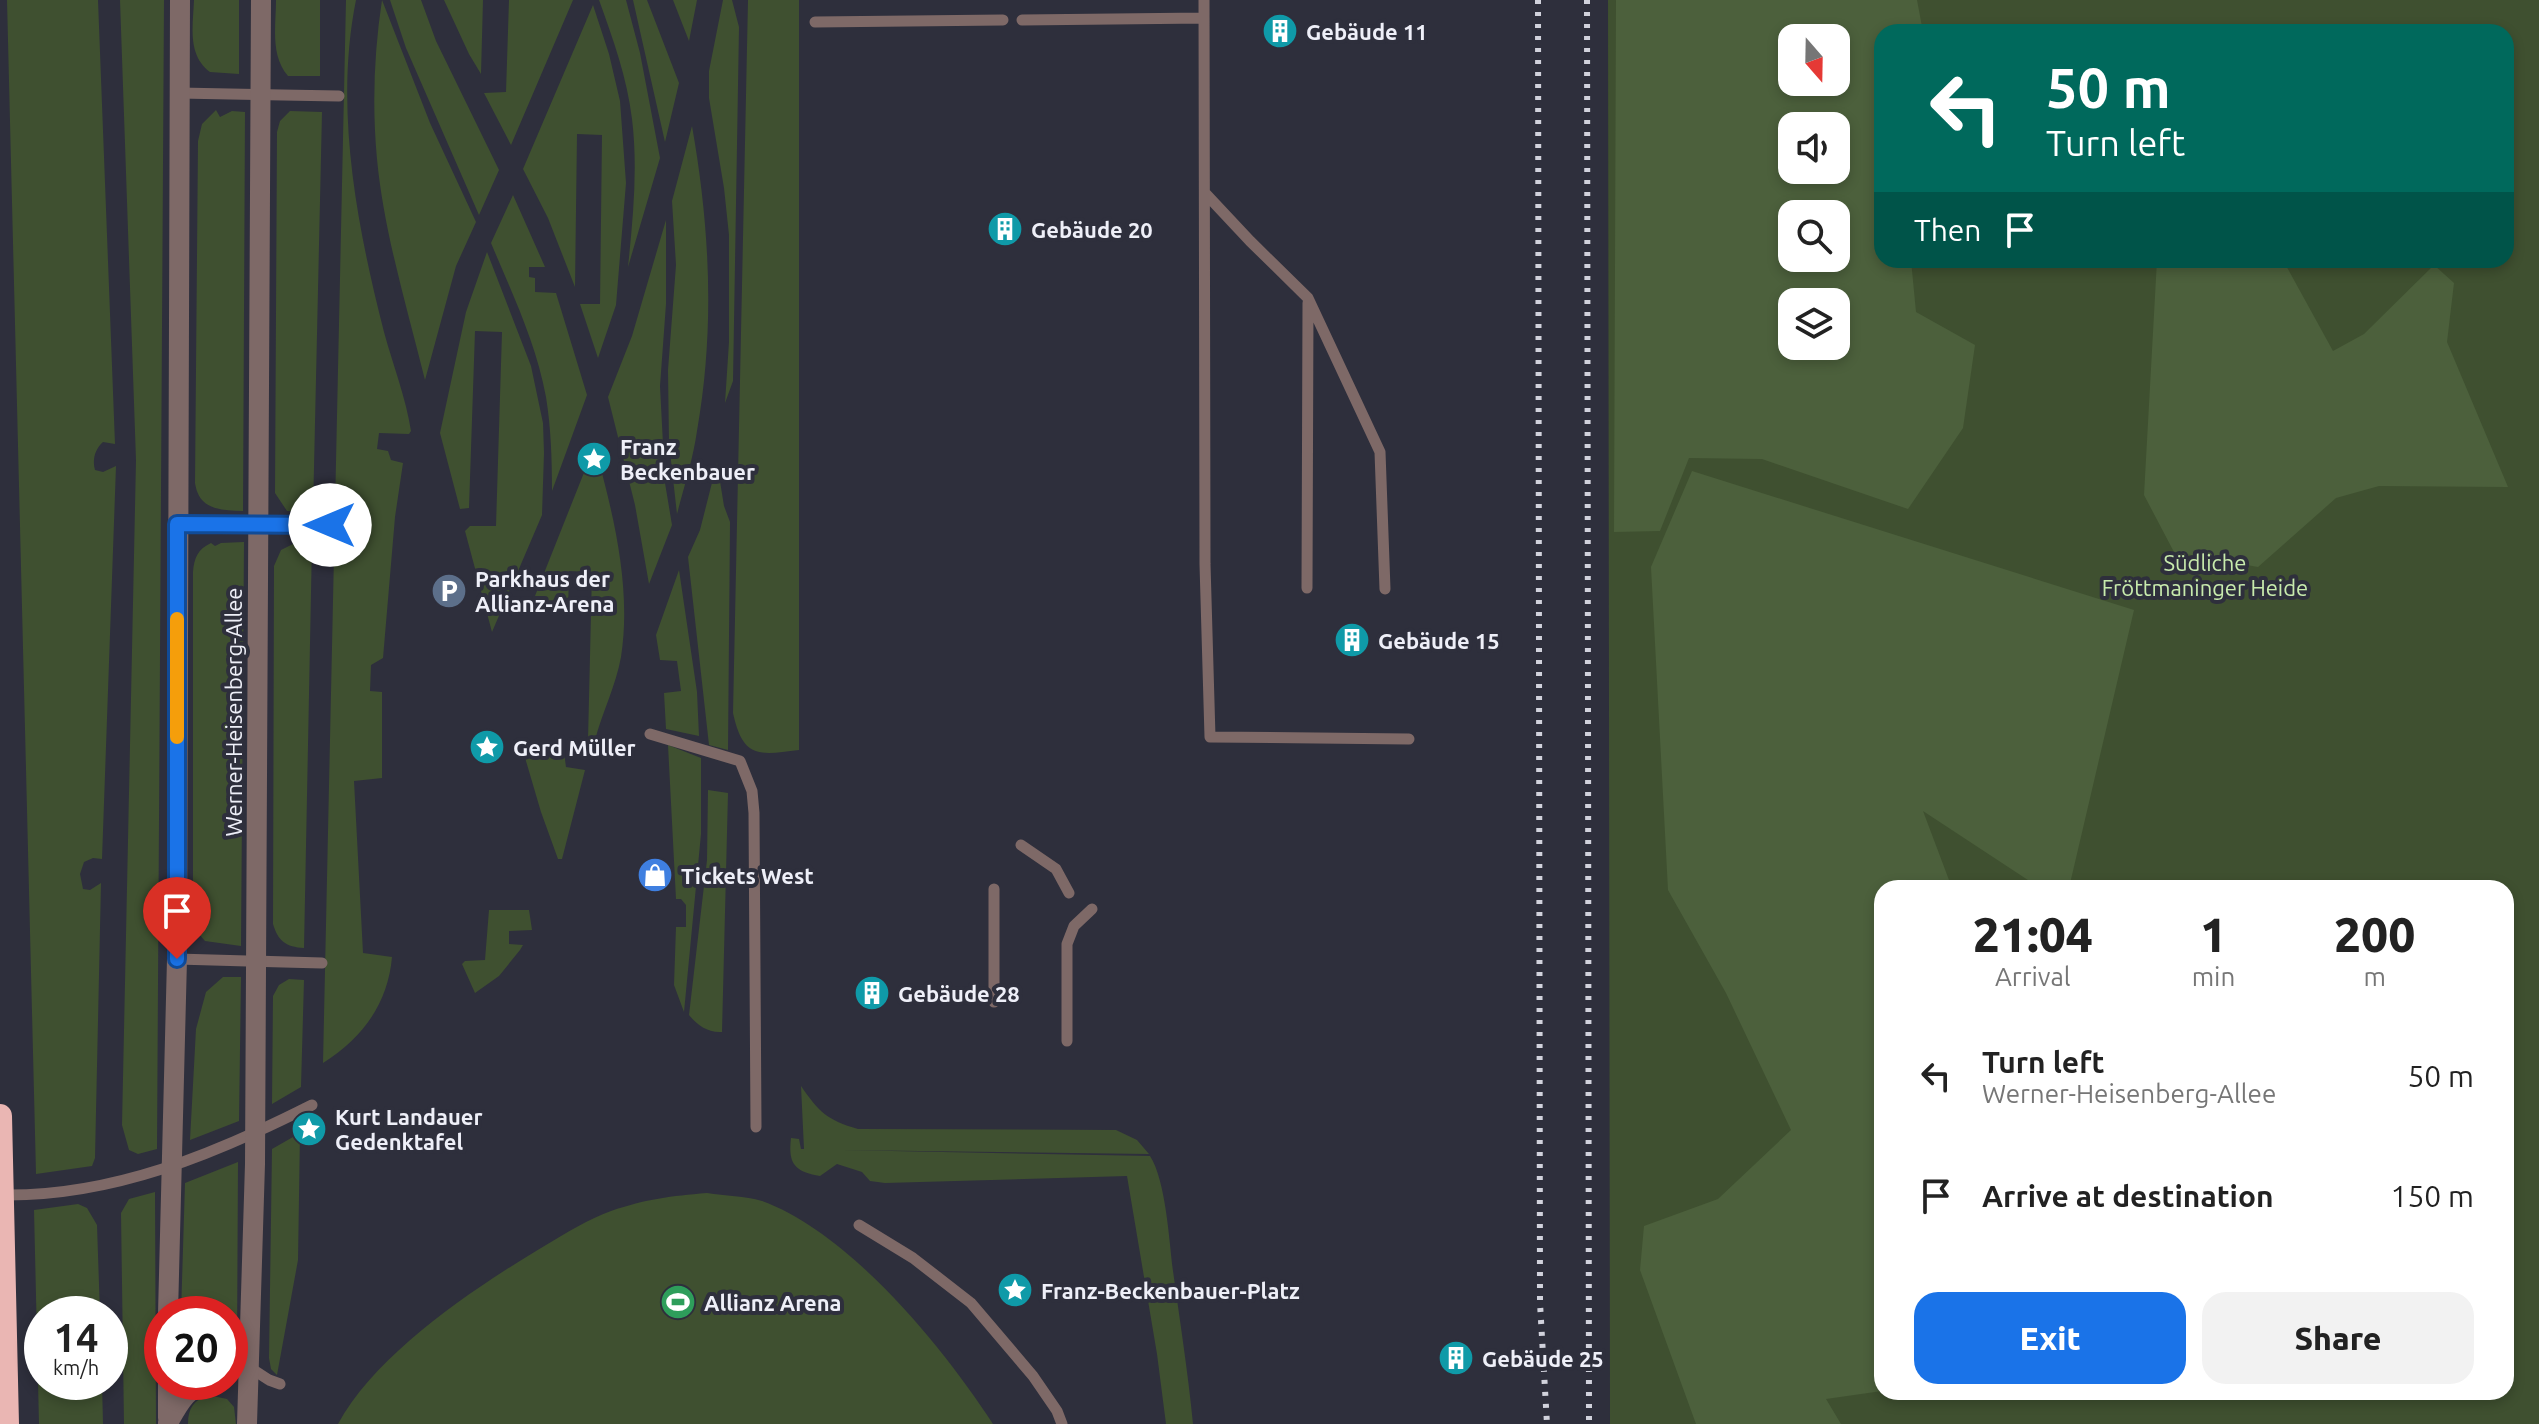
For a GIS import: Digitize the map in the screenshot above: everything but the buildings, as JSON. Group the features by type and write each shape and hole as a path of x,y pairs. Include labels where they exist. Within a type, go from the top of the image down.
{"highway":[{"path":"0,1116 7,1424"}],"street":[{"path":"168,1296 177,959 180,0"},
{"name":"Werner-Heisenberg-Allee","path":"248,1366 255,1164 261,0"},
{"path":"168,1400 168,1423"},
{"path":"168,1423 181,1400"},
{"path":"239,1400 247,1421"},
{"name":"Werner-Heisenberg-Allee","path":"247,1400 247,1421"}],"lane":[{"path":"1204,0 1205,564 1210,737 1409,739"},
{"path":"1022,20 1204,18"},
{"path":"815,22 1003,20"},
{"path":"179,93 339,96"},
{"path":"1205,193 1308,298 1380,452 1385,589"},
{"path":"1307,588 1308,298"},
{"path":"177,524 330,525"},
{"path":"650,734 740,761 752,791 756,1127"},
{"path":"1021,845 1056,869 1069,893"},
{"path":"994,889 994,1002"},
{"path":"1067,1041 1067,944 1074,926 1092,909"},
{"path":"177,959 322,963"},
{"path":"0,1195 82,1189 181,1164 241,1141 312,1105"},
{"path":"859,1225 913,1258 971,1303 1033,1376 1057,1411 1062,1424"},
{"path":"248,1366 280,1384"}],"green space":[{"path":"7,0 98,0 115,444 103,442 96,451 94,462 95,470 103,472 116,466 102,859 93,858 84,862 80,874 83,889 90,890 101,883 95,1158 92,1166 36,1174"},
{"path":"120,0 164,0 157,1149 138,1154 129,1150 122,1125 136,460"},
{"path":"194,0 239,0 239,74 210,72 198,57 193,39"},
{"path":"276,0 320,0 320,76 288,76 282,68 275,40"},
{"path":"346,0 356,0 347,83 357,209 374,292 411,431 409,434 379,433 377,449 388,451 391,460 403,463 395,517 383,658 371,665 370,691 382,692 382,778 354,781 363,953 392,957 390,974 371,1018 350,1042 323,1063"},
{"path":"382,0 430,123 476,222 456,266 425,380 380,187 375,79"},
{"path":"390,0 421,0 436,41 499,170 479,215 406,48"},
{"path":"444,0 483,0 481,74 469,54"},
{"path":"509,0 573,0 511,145 484,93 506,92"},
{"path":"599,0 626,0 640,53 660,158 628,267 635,174 634,137 623,73"},
{"path":"633,0 647,0 679,83 665,142"},
{"path":"673,0 697,0 689,41"},
{"path":"723,0 732,0 739,27 733,381 725,403 729,342 729,235 709,98 709,71"},
{"path":"748,0 799,0 799,750 773,753 755,751 748,746 737,728 733,713"},
{"name":"Südliche Fröttmaninger Heide","path":"1608,0 2539,0 2539,1424 1610,1424"},
{"path":"1616,0 1917,0 1922,24 1874,24 1874,268 1912,268 1916,312 1975,345 1963,428 1908,509 1762,459 1689,458 1660,531 1614,532"},
{"path":"593,5 620,101 626,183 616,305 598,358 580,304 600,304 602,135 577,134 575,287 548,218 523,169"},
{"path":"216,110 220,117 232,111 245,112 243,511 212,507 201,499 195,483 198,141 202,124"},
{"path":"290,111 322,112 313,512 287,511 275,493 277,132 280,121"},
{"path":"692,126 703,202 708,317 703,393 691,462 677,514 669,443 668,370 676,265 672,201"},
{"path":"513,195 545,267 529,267 529,277 535,278 535,292 556,293 587,395 552,491 549,420 542,377 523,318 491,243"},
{"path":"666,220 666,304 660,386 665,483 672,525 649,584 635,505 608,397 632,336"},
{"path":"487,252 531,366 543,423 544,453 542,515 492,632 465,531 470,526 496,526 502,332 475,331 469,508 460,509 440,433 466,312"},
{"path":"2157,268 2287,268 2333,351 2364,334 2431,268 2437,268 2454,283 2447,342 2508,487 2379,486 2336,498 2258,567 2174,552 2144,495"},
{"path":"589,460 599,462 611,510 620,559 624,608 619,667 595,740 588,740 592,572 569,571 568,611 529,611"},
{"path":"717,463 724,506 730,522 728,750 709,745 688,557 700,530"},
{"path":"1692,471 2134,610 2071,880 2028,880 1923,811 1949,880 1874,880 1874,1392 1826,1399 1841,1424 1696,1424 1640,1270 1644,1226 1718,1199 1791,1130 1726,993 1668,890 1651,567"},
{"path":"299,541 312,542 304,948 284,942 273,924 274,566 281,550"},
{"path":"244,542 241,946 205,941 194,928 193,572 198,554 207,545"},
{"path":"679,570 697,692 699,736 666,729 664,693 681,691 677,661 660,660 656,635"},
{"path":"521,744 563,745 566,767 585,770 562,859 558,859 541,812"},
{"path":"668,745 701,758 701,834 684,1012 674,985 676,927 686,927 686,905 681,899 676,899"},
{"path":"708,790 728,793 722,1032 703,1028 689,1015 707,860"},
{"path":"489,910 529,910 532,930 509,931 509,944 523,945 499,976 475,993 462,964 465,961 485,960"},
{"path":"223,977 241,977 239,1121 190,1140 196,1029 206,992"},
{"path":"289,979 304,980 301,1087 272,1104 273,996 279,985"},
{"path":"801,1086 825,1114 858,1129 1116,1130 1137,1140 1149,1154 841,1150 1150,1156 1160,1180 1166,1211 1193,1424 1166,1424 1127,1176 885,1183 870,1181 862,1172 837,1164 820,1176 811,1174 795,1165 791,1154 791,1138 799,1139 801,1149 804,1149"},
{"path":"300,1133 298,1260 277,1375 271,1369 269,1358 272,1149"},
{"path":"238,1162 237,1296 182,1296 185,1183"},
{"path":"155,1192 155,1296 144,1296 144,1400 156,1400 156,1424 124,1424 124,1400 128,1400 128,1296 122,1296 121,1213 129,1199"},
{"name":"Allianz Arena","path":"707,1193 762,1201 795,1217 861,1265 921,1328 993,1424 338,1424 355,1398 402,1347 460,1301 519,1262 578,1226 611,1211 659,1199"},
{"path":"78,1204 87,1208 97,1225 99,1296 36,1296 34,1210"},
{"path":"38,1400 102,1400 103,1424 39,1424"},
{"path":"198,1400 228,1400 234,1407 236,1424 188,1424 193,1405"}],"railway":[{"path":"1538,0 1540,1303 1547,1424"},
{"path":"1587,0 1589,1424"}],"slow traffic":[{"path":"177,619 177,737"}],"place":[{"name":"Gebäude 11","path":"1280,31"},
{"name":"Gebäude 20","path":"1005,229"},
{"name":"Franz Beckenbauer","path":"594,459"},
{"name":"Parkhaus der Allianz-Arena","path":"449,591"},
{"name":"Gebäude 15","path":"1352,640"},
{"name":"Gerd Müller","path":"487,747"},
{"name":"Tickets West","path":"655,875"},
{"name":"Gebäude 28","path":"872,993"},
{"name":"Kurt Landauer Gedenktafel","path":"309,1129"},
{"name":"Franz-Beckenbauer-Platz","path":"1015,1290"},
{"name":"Allianz Arena","path":"678,1302"},
{"name":"Gebäude 25","path":"1456,1358"}],"route":[{"path":"177,959 177,524 330,525"}]}
